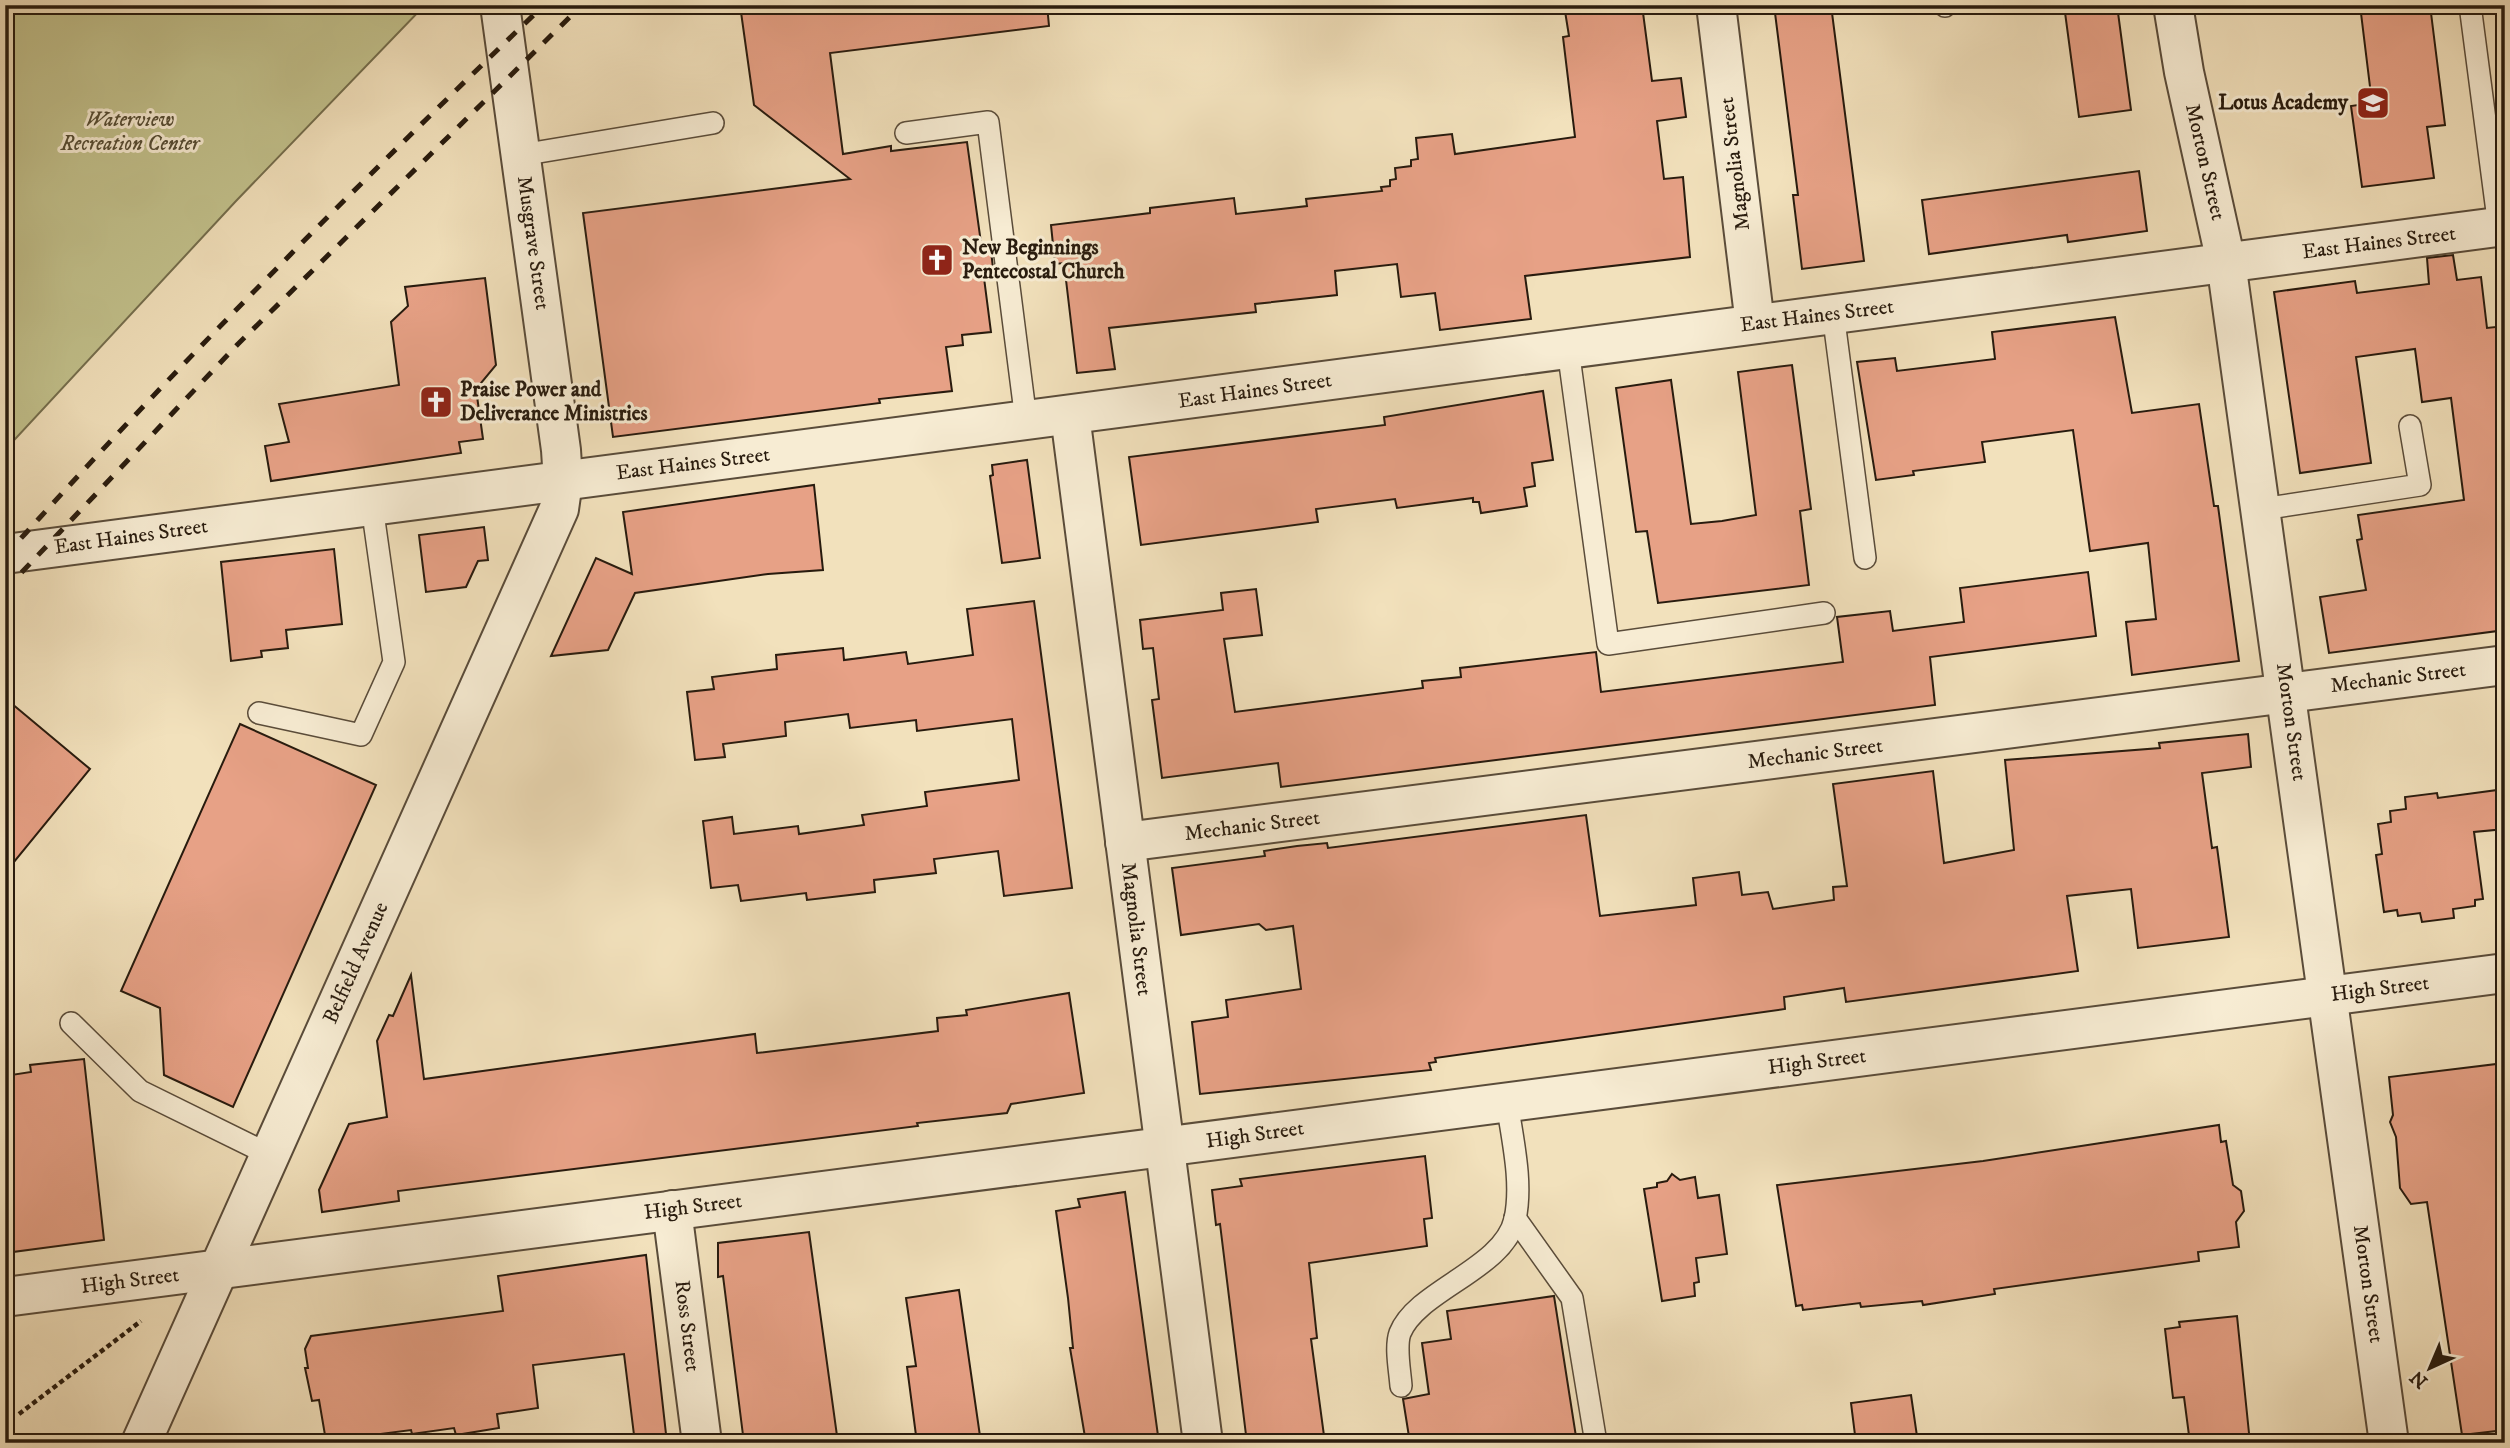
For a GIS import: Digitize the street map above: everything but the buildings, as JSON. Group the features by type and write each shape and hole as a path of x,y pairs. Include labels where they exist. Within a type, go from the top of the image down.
{"street":[{"name":"Musgrave Street","path":"500,5 563,481"},
{"name":"Magnolia Street","path":"1716,5 1755,324"},
{"name":"Morton Street","path":"2173,5 2184,72 2226,262 2389,1443"},
{"name":"East Haines Street","path":"5,554 2502,227"},
{"name":"Magnolia Street","path":"1070,415 1203,1443"},
{"name":"Belfield Avenue","path":"141,1443 548,540 559,509 563,481"},
{"name":"Mechanic Street","path":"1125,842 2505,665"},
{"name":"High Street","path":"5,1297 2505,973"},
{"name":"Ross Street","path":"672,1210 702,1443"}],"lane":[{"path":"2470,5 2502,227"},
{"path":"906,133 988,122 1026,421"},
{"path":"521,155 713,123"},
{"path":"1833,313 1865,558"},
{"path":"1568,349 1608,644 1824,613"},
{"path":"2262,509 2420,485 2410,426"},
{"path":"259,713 361,735 394,662 372,506"},
{"path":"71,1023 140,1091 270,1155"},
{"path":"1401,1386 1399,1336 1407,1318 1486,1259 1508,1236 1515,1218 1517,1182 1507,1102"},
{"path":"1515,1218 1572,1298 1597,1443"}],"path":[{"path":"19,1414 148,1317"}],"green space":[{"name":"Waterview Recreation Center","path":"5,5 425,5 236,201 5,450"}],"railway":[{"path":"5,556 136,414 270,276 544,5"},
{"path":"5,590 238,344 582,5"}],"place":[{"name":"Lotus Academy","path":"2373,103"},
{"name":"New Beginnings Pentecostal Church","path":"937,260"},
{"name":"Praise Power and Deliverance Ministries","path":"436,402"}]}
